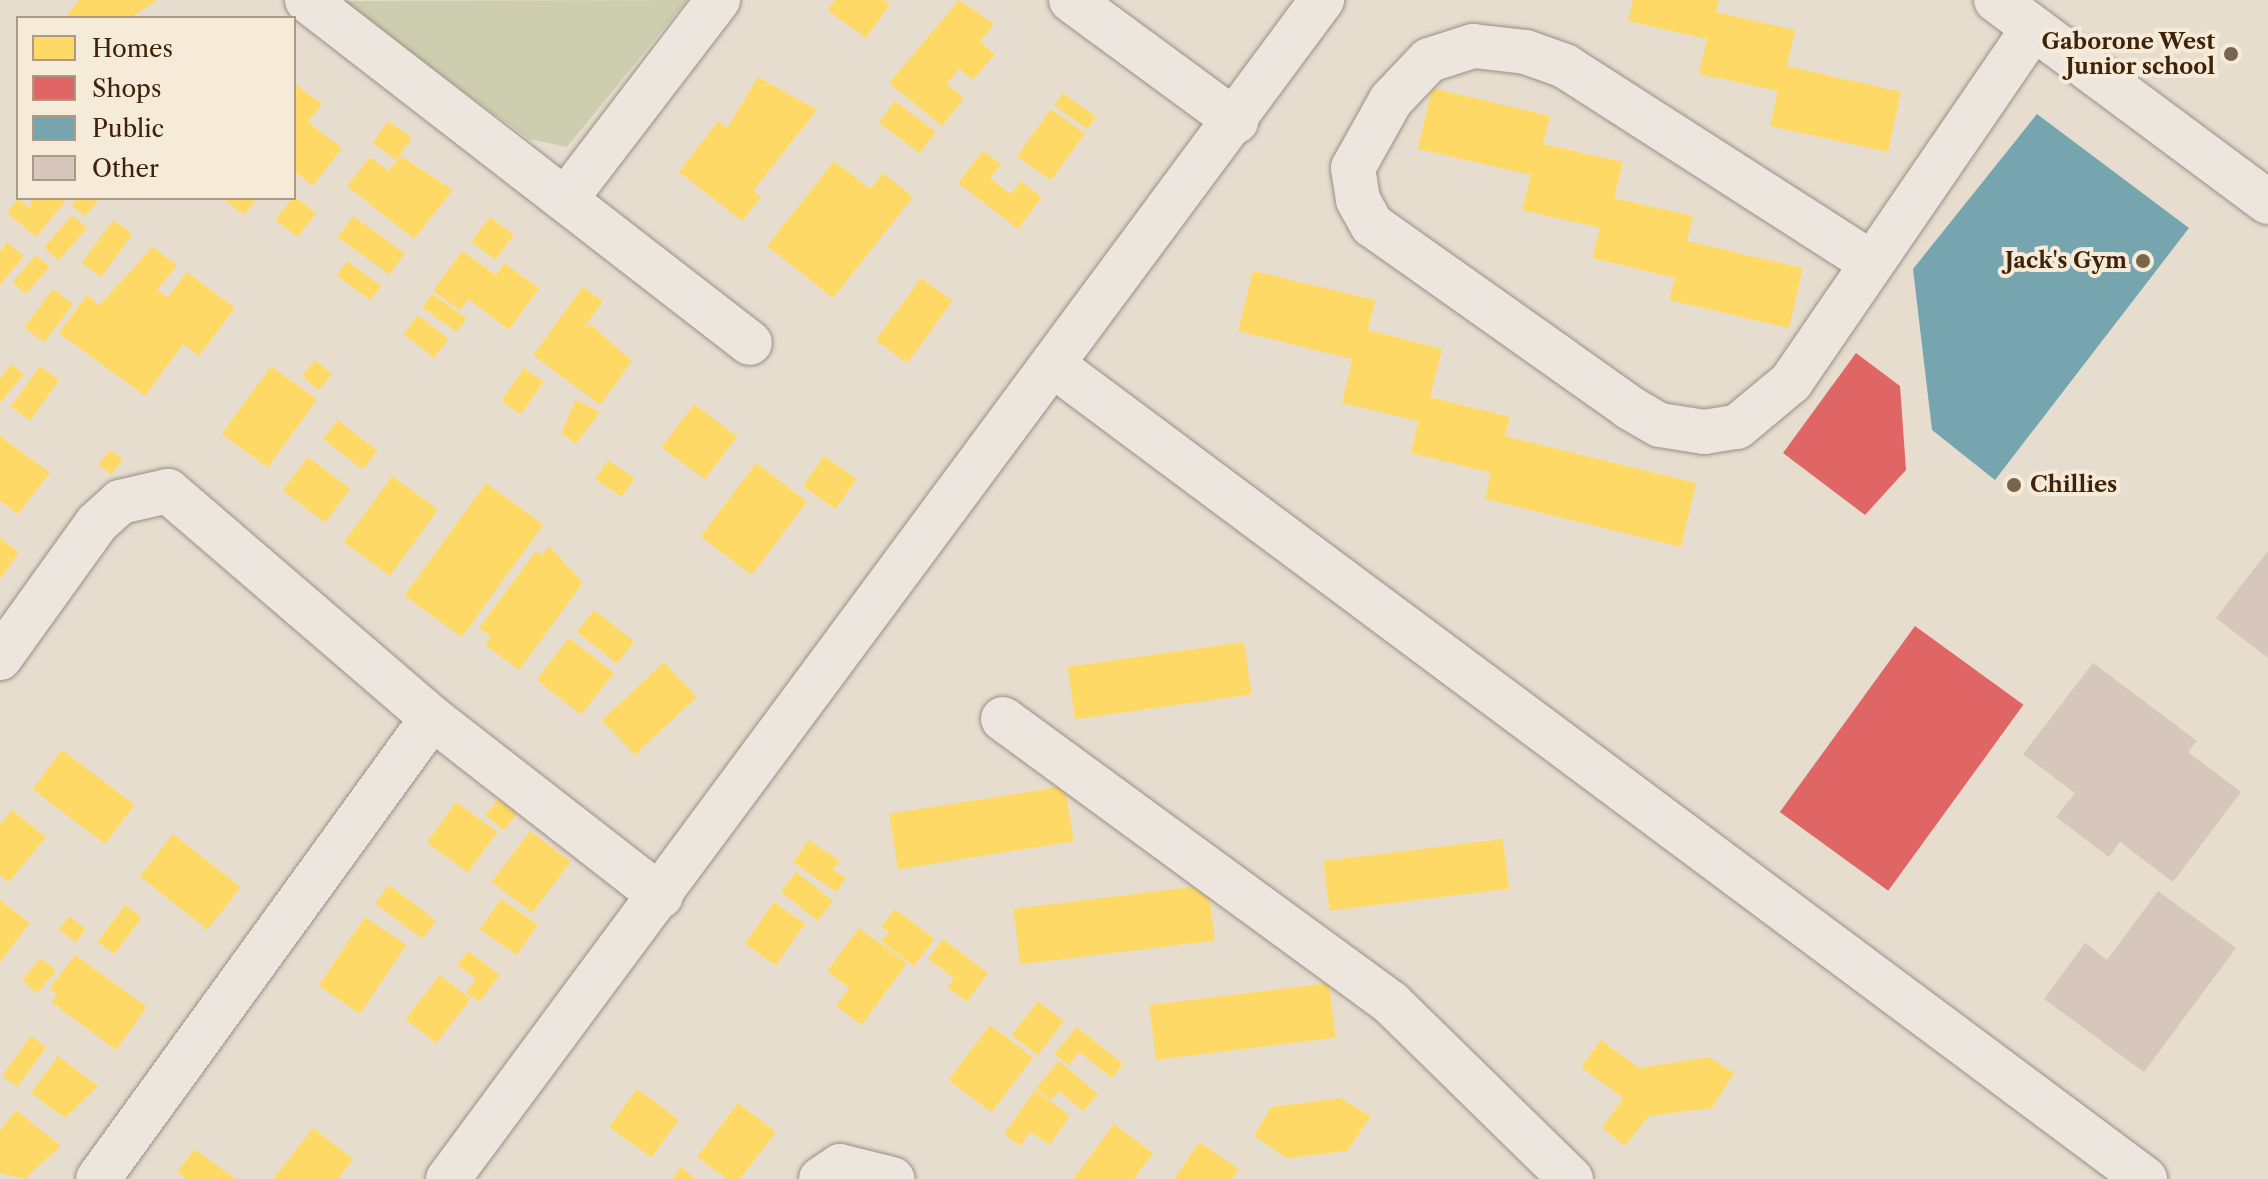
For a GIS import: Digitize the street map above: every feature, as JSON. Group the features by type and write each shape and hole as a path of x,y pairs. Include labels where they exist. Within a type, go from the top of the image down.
{"street":[{"path":"568,196 718,0"},
{"path":"1071,0 1236,121"},
{"path":"448,1179 1236,121 1322,0"},
{"path":"1996,0 2268,202"},
{"path":"316,3 568,196 750,343"},
{"path":"1870,262 1565,66 1526,52 1473,46 1429,60 1391,100 1353,168 1358,200 1372,225 1660,425 1704,432 1737,427 1767,409 1870,262 2033,28"},
{"path":"1053,365 2145,1179"},
{"path":"3,648 97,523 120,502 168,491 190,503 432,718 661,896"},
{"path":"98,1179 432,718"},
{"path":"1003,719 1391,1003 1571,1179"},
{"path":"821,1179 840,1166 892,1179"}],"green space":[{"path":"687,0 567,147 529,139 339,1"}],"building: Homes":[{"path":"79,0 157,0 133,16 67,16"},
{"path":"835,0 884,0 890,4 866,38 827,10"},
{"path":"959,0 994,24 980,42 995,54 973,80 959,69 947,84 964,98 942,126 889,83"},
{"path":"1633,0 1719,0 1716,12 1795,30 1787,66 1901,92 1888,152 1770,126 1778,91 1699,74 1707,39 1628,21"},
{"path":"758,77 817,110 753,191 761,197 742,221 679,172 718,121 727,128"},
{"path":"296,84 322,104 308,122 342,148 313,186 296,173"},
{"path":"1432,88 1550,116 1543,144 1623,162 1614,198 1693,216 1687,241 1803,268 1789,328 1669,300 1675,278 1592,258 1600,228 1522,210 1531,175 1418,149"},
{"path":"1063,93 1096,117 1087,129 1054,105"},
{"path":"895,101 936,132 919,153 879,123"},
{"path":"1051,109 1085,134 1051,181 1017,156"},
{"path":"388,121 412,138 396,160 373,143"},
{"path":"983,151 1001,164 990,178 1011,194 1021,181 1042,197 1018,229 958,183"},
{"path":"401,156 453,190 414,239 347,186 370,157 388,171"},
{"path":"834,161 870,189 883,173 913,197 833,298 767,246"},
{"path":"296,198 316,213 298,237 276,220"},
{"path":"17,200 30,208 32,200 66,200 36,237 7,213"},
{"path":"75,200 98,201 85,216 71,205"},
{"path":"225,200 256,200 244,215"},
{"path":"72,215 87,228 59,261 44,247"},
{"path":"353,216 405,254 389,275 338,237"},
{"path":"490,217 514,235 495,260 471,242"},
{"path":"113,220 132,234 101,277 82,263"},
{"path":"7,242 24,256 0,285 0,251"},
{"path":"153,247 177,265 157,290 168,297 187,272 235,308 199,356 183,344 145,396 59,333 87,295 99,305"},
{"path":"462,251 496,275 504,263 539,288 509,330 468,299 460,310 433,291"},
{"path":"36,255 50,267 26,294 12,282"},
{"path":"347,261 381,286 370,300 336,276"},
{"path":"1253,271 1375,300 1368,330 1442,349 1430,397 1510,417 1505,436 1696,483 1681,547 1485,499 1491,473 1411,453 1418,421 1342,403 1352,359 1238,331"},
{"path":"921,278 953,301 907,363 876,340"},
{"path":"583,287 603,301 583,329 590,324 632,361 600,405 533,355"},
{"path":"53,289 73,304 44,342 24,327"},
{"path":"432,294 466,318 457,332 422,308"},
{"path":"418,315 449,339 434,358 403,334"},
{"path":"315,360 332,374 319,390 302,376"},
{"path":"11,364 24,374 0,403 0,378"},
{"path":"40,366 59,380 30,421 11,406"},
{"path":"271,366 317,400 268,467 222,434"},
{"path":"524,368 544,382 521,415 501,401"},
{"path":"576,400 600,412 576,444 561,433"},
{"path":"694,404 737,436 705,480 662,447"},
{"path":"338,420 377,451 363,470 323,439"},
{"path":"0,436 50,473 18,514 0,501"},
{"path":"110,450 123,459 111,475 98,464"},
{"path":"824,456 857,479 836,509 803,486"},
{"path":"308,457 350,489 325,522 283,491"},
{"path":"608,460 635,478 622,497 595,479"},
{"path":"756,463 807,502 752,575 701,536"},
{"path":"392,476 438,510 390,576 344,542"},
{"path":"486,483 543,525 462,637 404,595"},
{"path":"0,538 19,553 0,579"},
{"path":"549,546 583,583 519,670 485,645 491,637 479,628 536,551 542,555"},
{"path":"594,610 634,641 617,663 577,632"},
{"path":"569,638 614,673 581,715 536,680"},
{"path":"1244,642 1251,694 1075,719 1068,667"},
{"path":"664,662 697,697 635,755 602,720"},
{"path":"62,750 135,805 105,844 33,789"},
{"path":"1065,786 1074,841 898,869 889,814"},
{"path":"498,799 517,814 504,830 485,816"},
{"path":"456,802 497,832 468,872 427,842"},
{"path":"12,810 46,837 9,882 0,875 0,824"},
{"path":"530,831 571,862 532,913 491,882"},
{"path":"173,834 241,887 208,929 140,877"},
{"path":"1503,839 1509,889 1329,911 1323,861"},
{"path":"809,840 840,861 833,870 846,878 836,892 793,862"},
{"path":"796,872 833,901 818,921 781,892"},
{"path":"389,885 436,921 422,939 375,903"},
{"path":"1208,885 1215,941 1020,964 1013,909"},
{"path":"501,899 538,925 517,955 480,929"},
{"path":"0,900 30,923 0,962"},
{"path":"774,902 805,924 776,966 745,944"},
{"path":"125,905 142,918 114,954 97,942"},
{"path":"895,909 935,939 914,966 881,941 889,932 881,927"},
{"path":"69,916 86,929 76,942 59,930"},
{"path":"365,917 406,945 360,1014 319,986"},
{"path":"859,928 907,963 862,1025 836,1006 849,988 827,971"},
{"path":"943,939 988,973 967,1002 947,987 954,978 928,959"},
{"path":"468,951 500,975 479,1002 466,992 476,979 457,965"},
{"path":"75,955 147,1007 116,1050 51,1002 57,994 49,989"},
{"path":"41,958 56,971 37,993 22,980"},
{"path":"440,975 471,999 436,1043 406,1019"},
{"path":"1329,983 1336,1038 1156,1060 1149,1005"},
{"path":"1038,1001 1064,1021 1038,1055 1012,1035"},
{"path":"990,1025 1033,1057 992,1113 948,1080"},
{"path":"1077,1027 1123,1064 1112,1078 1079,1052 1069,1065 1054,1054"},
{"path":"31,1036 46,1047 18,1087 2,1076"},
{"path":"1601,1040 1639,1068 1709,1057 1734,1073 1712,1108 1649,1116 1625,1146 1602,1128 1623,1098 1581,1067"},
{"path":"58,1056 98,1086 65,1118 31,1093"},
{"path":"1059,1061 1098,1094 1083,1111 1059,1091 1051,1100 1036,1088"},
{"path":"637,1089 679,1120 651,1158 609,1127"},
{"path":"1035,1090 1070,1116 1050,1145 1030,1132 1020,1146 1004,1134"},
{"path":"1340,1098 1371,1116 1347,1151 1287,1158 1254,1136 1271,1107"},
{"path":"738,1103 776,1132 740,1179 727,1179 697,1157"},
{"path":"16,1110 61,1146 24,1179 0,1173 0,1130"},
{"path":"1114,1124 1153,1153 1134,1179 1073,1179"},
{"path":"313,1128 353,1159 338,1179 273,1179"},
{"path":"1199,1142 1239,1169 1232,1179 1174,1179"},
{"path":"194,1149 236,1179 187,1179 177,1172"},
{"path":"681,1167 696,1179 672,1179"}],"building: Shops":[{"path":"1856,353 1900,386 1906,470 1865,515 1783,453"},
{"path":"1915,626 2023,705 1888,891 1780,812"}],"building: Public":[{"path":"2037,114 2189,228 1995,480 1932,430 1913,269"}],"building: Other":[{"path":"2268,551 2268,658 2216,618"},
{"path":"2093,663 2197,741 2188,752 2241,792 2173,882 2120,842 2109,857 2056,817 2075,793 2023,754"},
{"path":"2158,891 2236,948 2144,1072 2044,999 2085,943 2107,960"}],"place":[{"name":"Gaborone West Junior school","path":"2231,54"},
{"name":"Jack's Gym","path":"2143,261"},
{"name":"Chillies","path":"2014,485"}]}
